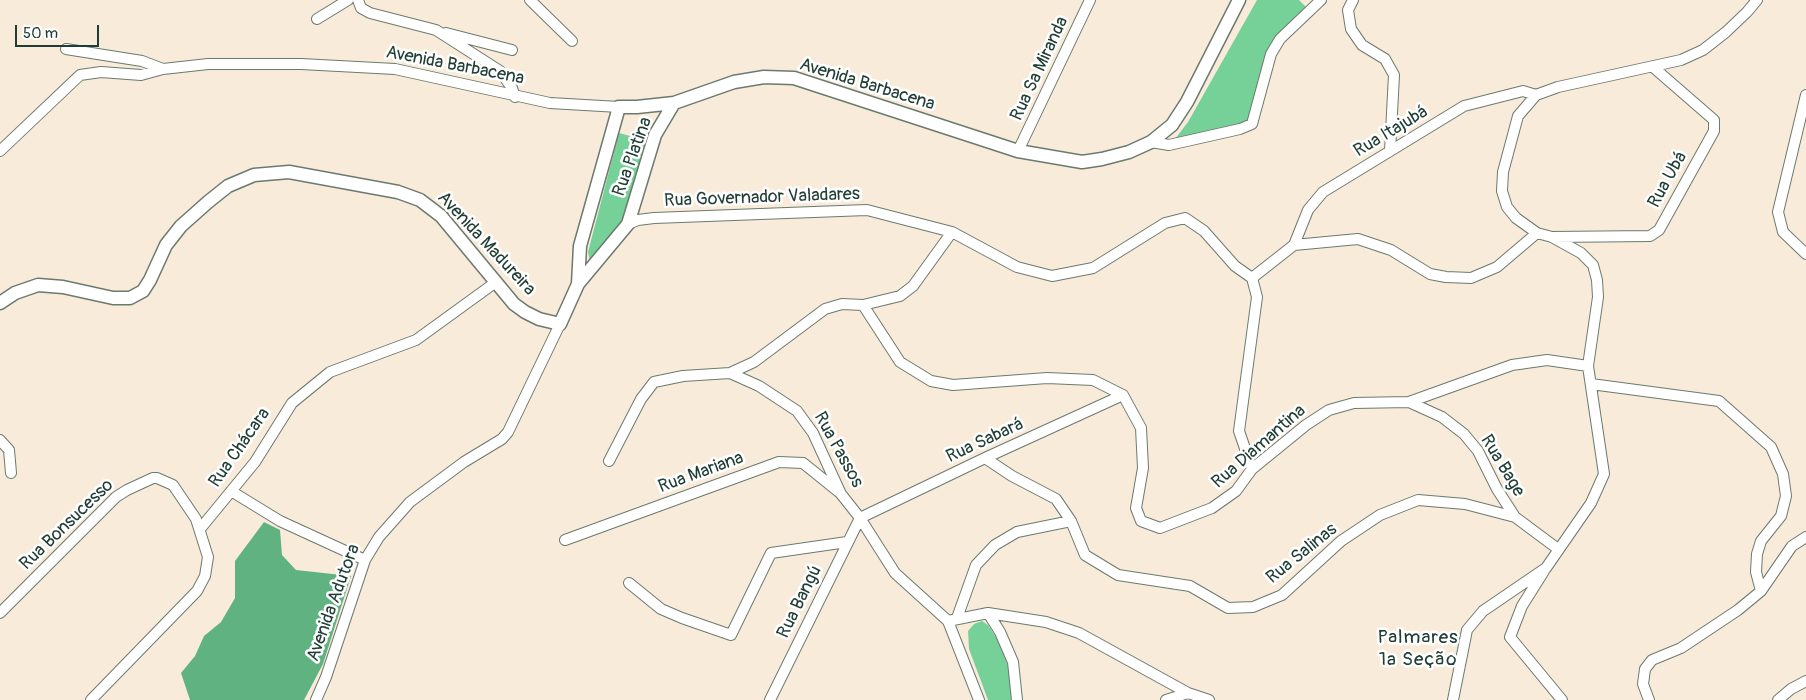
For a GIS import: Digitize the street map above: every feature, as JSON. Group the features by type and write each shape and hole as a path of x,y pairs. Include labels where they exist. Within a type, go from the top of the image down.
{"street":[{"path":"317,19 348,0"},
{"path":"358,0 361,8 370,13 512,50"},
{"path":"530,0 572,41"},
{"name":"Rua Sa Miranda","path":"1018,151 1090,0"},
{"name":"Avenida Barbacena","path":"0,151 80,75 101,72 141,75 163,69 208,64 301,64 395,69 550,103 619,107 674,103 734,82 764,77 794,78 1018,151 1082,162 1128,152 1151,142 1172,125 1188,102 1239,0"},
{"path":"1151,142 1169,144 1240,129 1252,124 1271,54 1280,39 1321,0"},
{"path":"1354,0 1348,10 1351,30 1362,45 1385,59 1394,75 1390,152"},
{"path":"1562,700 1510,637 1522,606 1558,549 1591,503 1604,474 1588,366 1598,297 1597,280 1593,265 1581,253 1552,237 1537,233 1516,218 1507,207 1502,191 1503,172 1518,116 1536,95 1558,87 1681,60 1703,50 1726,32 1758,0"},
{"path":"436,30 500,71 508,80 515,96"},
{"path":"66,49 142,61 163,69"},
{"name":"Rua Ubá","path":"1552,237 1650,236 1659,230 1714,131 1714,120 1653,67"},
{"name":"Rua Itajubá","path":"1294,245 1308,210 1323,192 1464,106 1523,91 1536,95"},
{"path":"1806,95 1778,212 1783,232 1806,254"},
{"name":"Rua Platina","path":"628,224 656,135 674,103"},
{"path":"578,284 580,246 619,107"},
{"name":"Avenida Madureira","path":"0,303 15,293 38,285 62,286 113,298 130,298 143,291 166,245 181,226 228,186 254,175 289,172 398,192 420,200 441,216 514,304 539,319 560,324"},
{"name":"Rua Governador Valadares","path":"628,224 638,220 654,218 867,210 952,232 1018,267 1052,276 1092,268 1165,223 1185,218 1204,231 1235,266 1252,278"},
{"name":"Avenida Adutora","path":"316,700 326,677 365,560 379,538 410,502 464,462 502,439 508,432 578,284 628,224"},
{"path":"609,461 641,399 654,382 683,376 730,373 754,362 825,309 842,304 864,305 900,296 913,286 952,232"},
{"path":"1252,469 1239,431 1257,297 1252,278 1294,245 1358,240 1391,250 1430,274 1446,278 1471,278 1497,267 1537,233"},
{"name":"Rua Chácara","path":"200,529 254,462 292,403 330,372 416,340 496,282"},
{"path":"864,305 900,362 931,381 953,384 1047,378 1093,380 1123,396"},
{"name":"Rua Diamantina","path":"1123,396 1142,428 1143,468 1136,508 1141,521 1160,528 1212,508 1236,491 1252,469 1306,425 1329,410 1354,403 1409,402 1512,365 1547,360 1588,366"},
{"name":"Rua Passos","path":"730,373 759,386 797,411 813,433 842,494 860,518 895,573 953,620"},
{"path":"1591,384 1719,401 1771,447 1783,474 1786,496 1781,516 1761,541 1757,554 1756,572 1761,591"},
{"name":"Rua Sabará","path":"860,518 985,458 1123,396"},
{"name":"Rua Bage","path":"1409,402 1442,417 1464,434 1478,451 1496,489 1515,517"},
{"path":"0,440 10,450 12,474"},
{"name":"Rua Salinas","path":"985,458 1012,476 1056,499 1071,521 1085,554 1118,575 1190,586 1228,608 1253,607 1282,595 1341,541 1380,515 1418,500 1465,504 1515,517 1558,549"},
{"name":"Rua Mariana","path":"565,540 779,462 803,463 842,494"},
{"name":"Rua Bonsucesso","path":"0,613 116,497 144,481 156,478 173,485 196,519 200,529"},
{"path":"231,491 280,521 365,560"},
{"name":"Rua Bangú","path":"770,700 860,518"},
{"path":"979,700 953,620 976,565 995,545 1017,532 1071,521"},
{"path":"91,700 197,591 205,576 208,557 200,529"},
{"path":"1649,700 1643,684 1645,668 1652,660 1681,648 1738,610 1761,591 1792,546 1806,537"},
{"path":"629,583 661,608 682,618 731,635 771,553 847,542"},
{"path":"1454,700 1467,630 1483,611 1546,568"},
{"path":"953,620 988,613 1046,622 1079,633 1188,693 1209,700"},
{"path":"988,613 1000,632 1013,662 1017,700"},
{"path":"1778,700 1791,689 1806,681"},
{"path":"1166,700 1188,693"}],"green space":[{"path":"1257,0 1299,0 1307,8 1280,33 1251,123 1172,143 1188,122"},
{"path":"619,133 645,140 625,221 590,262 588,252"},
{"path":"264,522 280,530 282,555 296,570 351,576 323,664 304,700 190,700 181,673 195,656 204,636 221,622 235,598 235,561"},
{"path":"982,621 988,625 1001,645 1013,683 1015,700 988,700 969,649 968,631 974,624"}],"district":[{"name":"Palmares 1ª Seção","path":"1418,649"}]}
